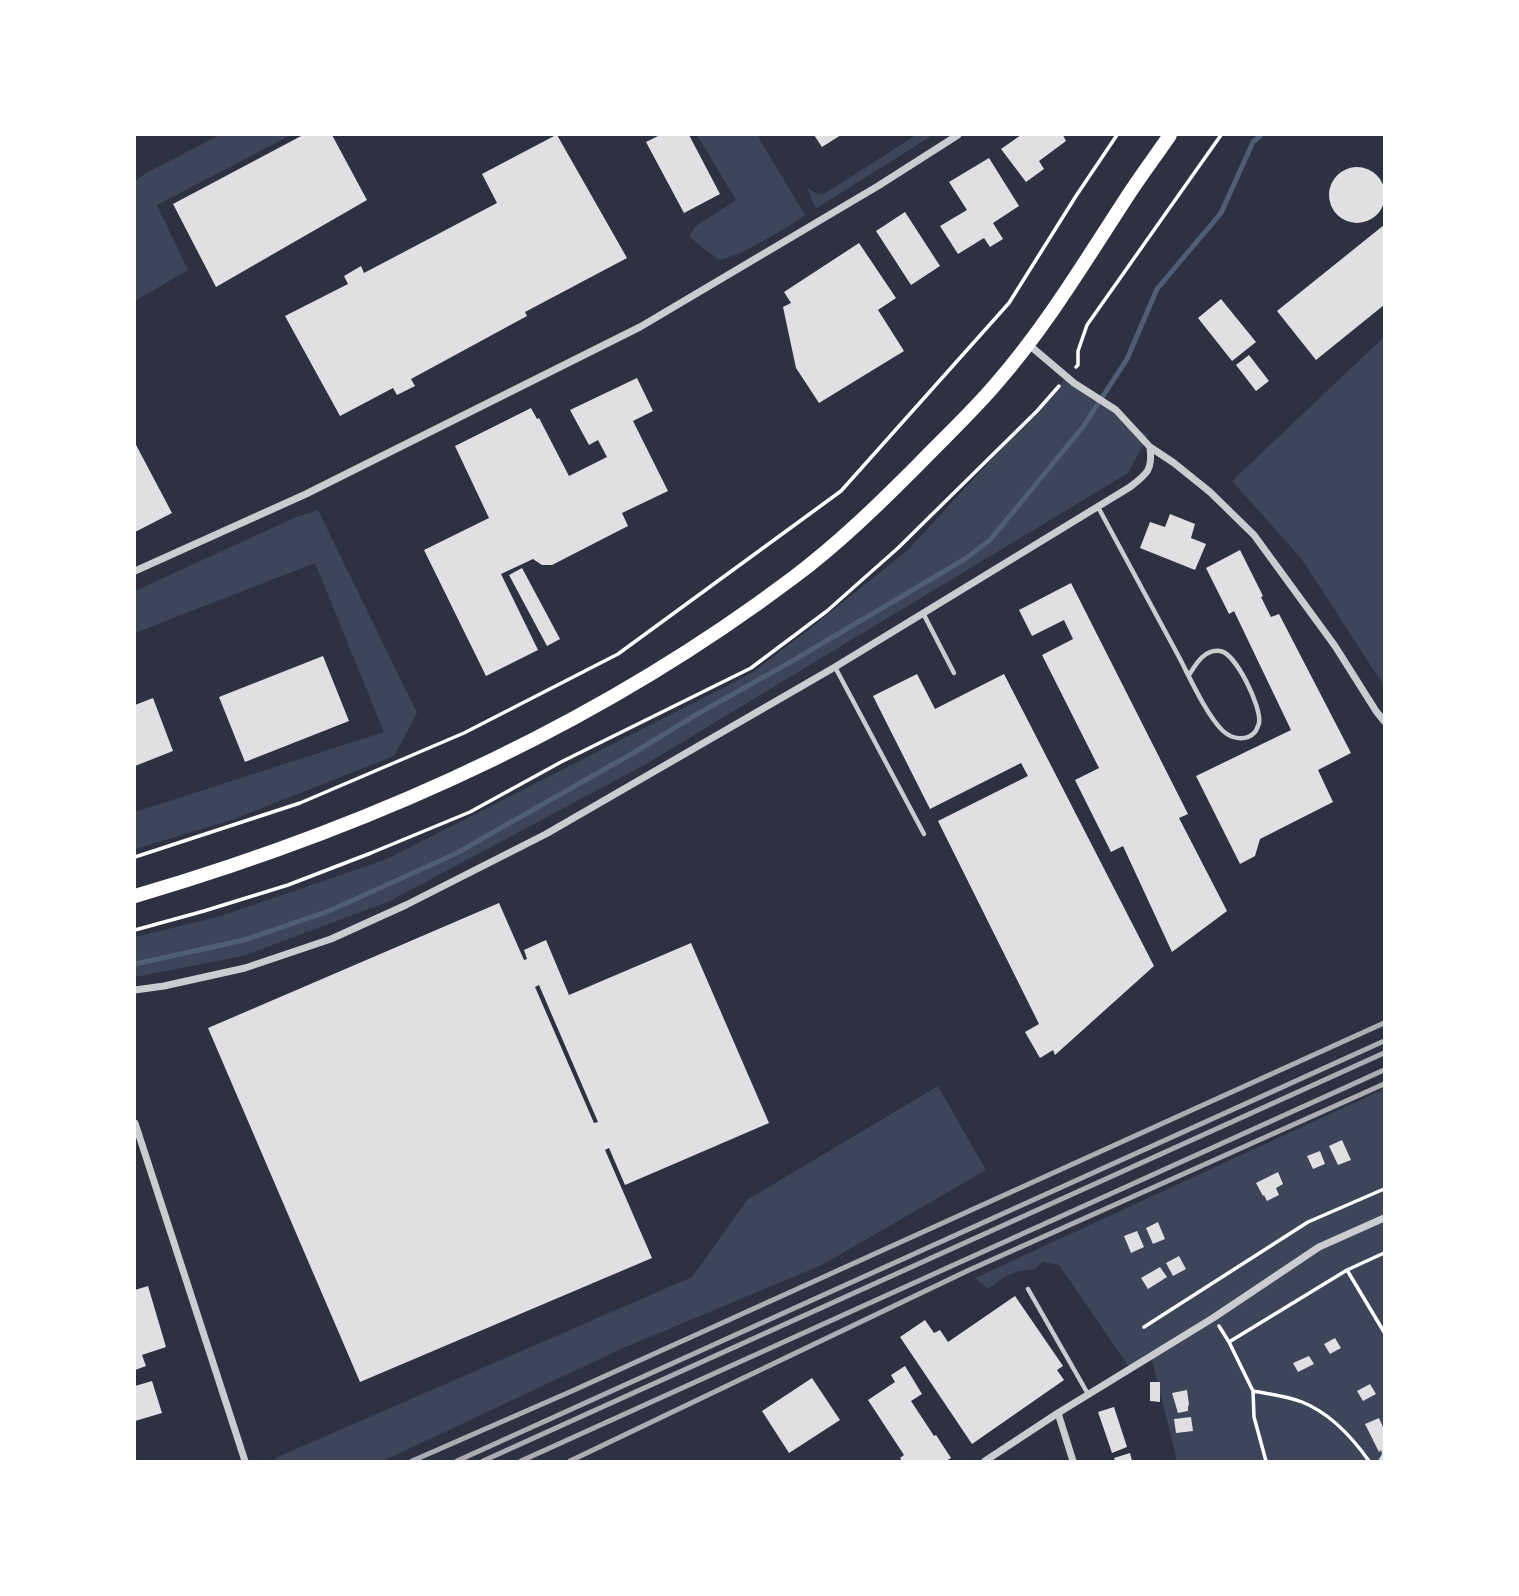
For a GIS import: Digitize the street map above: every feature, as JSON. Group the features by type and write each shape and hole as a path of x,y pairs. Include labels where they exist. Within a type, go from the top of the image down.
{"main road":[{"path":"135,895 307,840 396,804 502,755 634,684 715,633 796,576 885,497 997,383 1072,283 1170,135"}],"street":[{"path":"135,571 306,494 640,327 878,186 958,135"},
{"path":"1028,344 1067,377 1116,410 1150,447 1210,492 1254,535 1335,646 1384,721"},
{"path":"135,990 245,968 331,939 406,905 546,834 835,667 1130,487 1145,476 1150,467 1150,447"},
{"path":"135,1122 245,1461"},
{"path":"985,1461 1213,1318 1319,1247 1384,1217"},
{"path":"1058,1413 1073,1461"}],"lane":[{"path":"1098,506 1189,675 1206,706 1222,731 1234,738 1245,738 1254,733 1260,724 1259,713 1249,685 1230,656 1222,651 1208,653 1199,660 1189,675"},
{"path":"923,612 954,673"},
{"path":"835,667 924,834"},
{"path":"1028,1289 1088,1395"}],"path":[{"path":"135,858 300,803 464,733 618,654 841,491 1009,303 1117,135"},
{"path":"1067,377 1078,365 1078,351 1087,325 1221,135"},
{"path":"1144,1327 1308,1222 1384,1189"},
{"path":"1229,1342 1347,1270 1384,1253"},
{"path":"1347,1270 1384,1332"},
{"path":"1213,1318 1229,1342 1253,1391 1254,1417 1266,1461"},
{"path":"1253,1391 1304,1403 1333,1420 1358,1446 1368,1461"}],"shaded area":[{"path":"220,135 291,135 157,205 188,270 135,301 135,181"},
{"path":"697,135 757,135 805,215 741,253 720,260 704,249 689,236 696,226 736,200"},
{"path":"916,135 933,135 815,207 807,188 824,194"},
{"path":"1384,337 1384,686 1301,558 1232,481"},
{"path":"1065,379 1148,436 1128,473 646,764 390,901 243,956 135,977 135,937 221,916 387,859 752,673 908,550"},
{"path":"318,510 417,713 394,756 232,820 135,849 135,812 384,732 315,563 135,633 135,591 296,517"},
{"path":"938,1086 986,1170 822,1265 621,1349 383,1461 276,1461 275,1458 692,1277 747,1200"},
{"path":"1384,1089 1384,1461 1177,1461 1150,1352 1129,1367 1059,1265 1042,1262 1035,1269 1009,1275 987,1288 975,1278"}],"building":[{"path":"303,135 332,135 367,200 216,287 173,204"},
{"path":"557,135 627,258 525,312 527,316 411,379 415,386 397,395 393,388 340,416 285,316 348,284 344,276 361,266 364,273 497,203 482,174"},
{"path":"660,135 689,135 720,194 684,213 646,142"},
{"path":"814,135 841,135 822,147"},
{"path":"1021,135 1063,135 1066,141 1039,161 1044,169 1026,182 1001,149"},
{"path":"989,158 1019,206 993,223 1003,239 990,247 984,238 958,254 940,226 967,210 949,182"},
{"path":"1351,167 1363,167 1373,171 1381,179 1385,195 1381,211 1373,219 1363,223 1351,223 1341,219 1333,211 1329,201 1329,189 1333,179 1341,171"},
{"path":"905,212 940,266 911,285 876,231"},
{"path":"1384,225 1384,305 1316,360 1277,311"},
{"path":"859,243 896,298 878,310 904,351 819,403 796,368 783,307 791,303 784,292"},
{"path":"1221,299 1256,342 1232,361 1198,318"},
{"path":"1249,355 1269,381 1256,391 1236,365"},
{"path":"637,378 653,411 633,421 668,491 622,513 628,526 552,565 542,565 533,559 501,574 538,650 486,676 424,550 489,518 455,446 531,408 537,419 539,418 569,476 607,457 598,440 589,445 570,410"},
{"path":"135,443 172,513 135,532"},
{"path":"1170,514 1195,524 1191,538 1206,544 1195,570 1140,548 1150,522 1165,527"},
{"path":"1240,550 1271,617 1279,614 1351,753 1318,770 1333,802 1260,839 1255,856 1240,864 1196,776 1291,730 1234,611 1229,614 1206,568"},
{"path":"522,568 560,639 547,646 509,575"},
{"path":"1071,583 1188,814 1179,818 1227,911 1172,952 1123,846 1111,852 1075,780 1099,768 1042,655 1073,639 1064,620 1032,636 1019,610"},
{"path":"323,656 349,721 245,762 219,697"},
{"path":"917,674 935,709 1004,674 1154,966 1055,1055 1053,1050 1040,1058 1025,1032 1039,1024 938,821 1028,776 1021,763 930,809 873,696"},
{"path":"153,698 173,751 135,766 135,705"},
{"path":"499,903 524,960 527,959 524,950 546,940 569,995 691,943 769,1123 625,1185 609,1148 605,1150 652,1258 360,1382 208,1028","holes":["539,985 598,1122 594,1123 535,987"]},
{"path":"1342,1140 1351,1160 1338,1165 1329,1146"},
{"path":"1320,1151 1325,1164 1313,1169 1307,1156"},
{"path":"1278,1172 1283,1184 1276,1188 1279,1195 1267,1201 1256,1183"},
{"path":"1158,1222 1165,1239 1153,1244 1146,1228"},
{"path":"1137,1231 1144,1247 1131,1253 1124,1236"},
{"path":"1179,1256 1186,1269 1173,1276 1166,1263"},
{"path":"1160,1267 1167,1277 1148,1289 1141,1278"},
{"path":"148,1286 166,1347 142,1355 146,1366 135,1370 135,1290"},
{"path":"1015,1296 1063,1366 1057,1370 1064,1380 972,1444 900,1337 925,1320 934,1333 940,1330 948,1342"},
{"path":"1335,1338 1341,1348 1330,1354 1324,1344"},
{"path":"1309,1356 1314,1364 1298,1372 1293,1363"},
{"path":"905,1366 922,1394 911,1401 951,1458 946,1461 902,1461 900,1458 904,1455 868,1400 895,1382 891,1375"},
{"path":"812,1378 840,1420 789,1453 762,1411"},
{"path":"152,1381 162,1413 135,1421 135,1386"},
{"path":"1150,1382 1160,1382 1160,1402 1150,1401"},
{"path":"1370,1384 1376,1394 1363,1401 1357,1391"},
{"path":"1187,1390 1188,1411 1178,1413 1172,1393"},
{"path":"1114,1407 1127,1447 1112,1453 1098,1412"},
{"path":"1191,1417 1193,1431 1176,1433 1174,1419"},
{"path":"1379,1418 1384,1429 1384,1461 1378,1461 1381,1450 1379,1452 1365,1424"},
{"path":"1130,1453 1132,1461 1115,1461 1114,1458"}],"waterway":[{"path":"135,964 244,940 329,911 455,854 965,559 990,540 1083,427 1127,359 1157,289 1221,213 1253,142 1261,135"}],"railway":[{"path":"412,1461 1384,1023"},
{"path":"457,1461 1384,1041"},
{"path":"483,1461 1384,1053"},
{"path":"521,1461 1384,1070"},
{"path":"570,1461 967,1271 1384,1084"}]}
